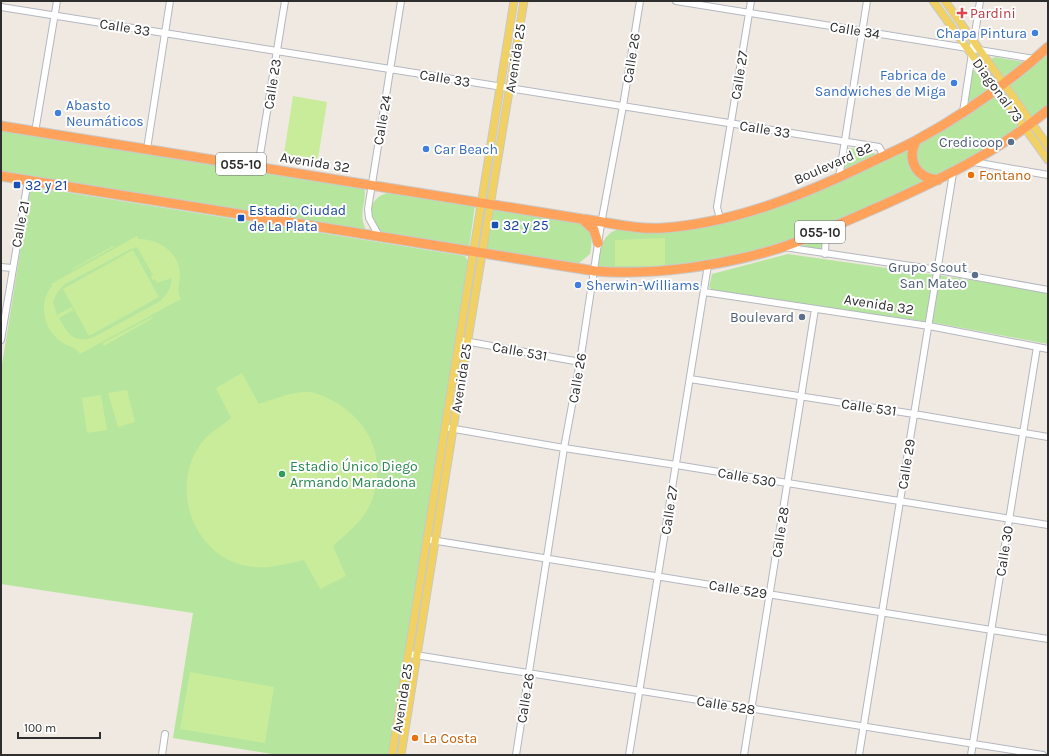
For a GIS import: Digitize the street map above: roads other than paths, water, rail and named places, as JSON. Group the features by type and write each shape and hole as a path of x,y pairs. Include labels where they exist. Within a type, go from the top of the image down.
{"highway":[{"name":"Boulevard 82","path":"602,221 662,228 720,219 766,207 839,178 916,141 963,112 1000,86 1048,47"},
{"name":"055-10","path":"1,176 478,251 595,271 636,272 708,265 783,247 826,230 954,173 974,162 1029,126 1048,110"},
{"name":"Avenida 32","path":"1,126 602,221"},
{"path":"916,141 911,154 914,167 924,177 938,180"},
{"path":"582,218 594,230 598,243"}],"main road":[{"name":"Avenida 25","path":"392,755 427,540 467,342 478,251 481,202 514,1"},
{"name":"Avenida 25","path":"401,755 436,541 459,340 478,251 491,203 524,1"},
{"name":"Diagonal 73","path":"933,1 973,49 1029,126 1048,160"},
{"name":"Diagonal 73","path":"944,1 973,49"},
{"name":"Diagonal 73","path":"1029,126 1048,146"}],"street":[{"path":"36,132 56,1"},
{"path":"147,149 170,1"},
{"name":"Calle 23","path":"258,167 285,1"},
{"name":"Calle 24","path":"379,236 369,218 371,185 401,1"},
{"name":"Calle 26","path":"516,755 564,448 580,362 595,271 598,243 623,106 640,1"},
{"name":"Calle 34","path":"676,1 1035,59"},
{"name":"Calle 27","path":"720,219 717,207 751,1"},
{"path":"839,178 867,1"},
{"path":"963,112 980,1"},
{"name":"Calle 33","path":"1,6 845,143 879,147 884,156"},
{"path":"974,162 1048,175"},
{"name":"Calle 29","path":"859,755 954,173"},
{"name":"Calle 21","path":"1,340 28,180"},
{"path":"825,254 826,230"},
{"path":"783,247 938,270 1048,290"},
{"name":"Calle 27","path":"629,755 708,265"},
{"path":"1,267 12,268"},
{"name":"Avenida 32","path":"704,292 929,326 1048,349"},
{"name":"Calle 28","path":"744,755 771,594 815,309"},
{"name":"Calle 531","path":"459,340 580,362"},
{"name":"Calle 30","path":"971,755 1037,347"},
{"name":"Calle 531","path":"690,379 914,414 1048,438"},
{"name":"Calle 530","path":"449,428 564,448 1048,525"},
{"name":"Calle 529","path":"427,540 1048,639"},
{"name":"Calle 528","path":"409,654 1042,755"},
{"path":"162,755 165,734"}],"place":[{"name":"Pardini","path":"962,13"},
{"name":"Chapa Pintura","path":"1035,33"},
{"name":"Fabrica de Sandwiches de Miga","path":"954,83"},
{"name":"Abasto Neumáticos","path":"58,113"},
{"name":"Credicoop","path":"1011,142"},
{"name":"Car Beach","path":"426,149"},
{"name":"Fontano","path":"971,175"},
{"name":"32 y 21","path":"17,185"},
{"name":"Estadio Ciudad de La Plata","path":"241,218"},
{"name":"32 y 25","path":"495,225"},
{"name":"Grupo Scout San Mateo","path":"975,275"},
{"name":"Sherwin-Williams","path":"578,285"},
{"name":"Boulevard","path":"802,317"},
{"name":"Estadio Único Diego Armando Maradona","path":"282,474"},
{"name":"La Costa","path":"415,738"}]}
